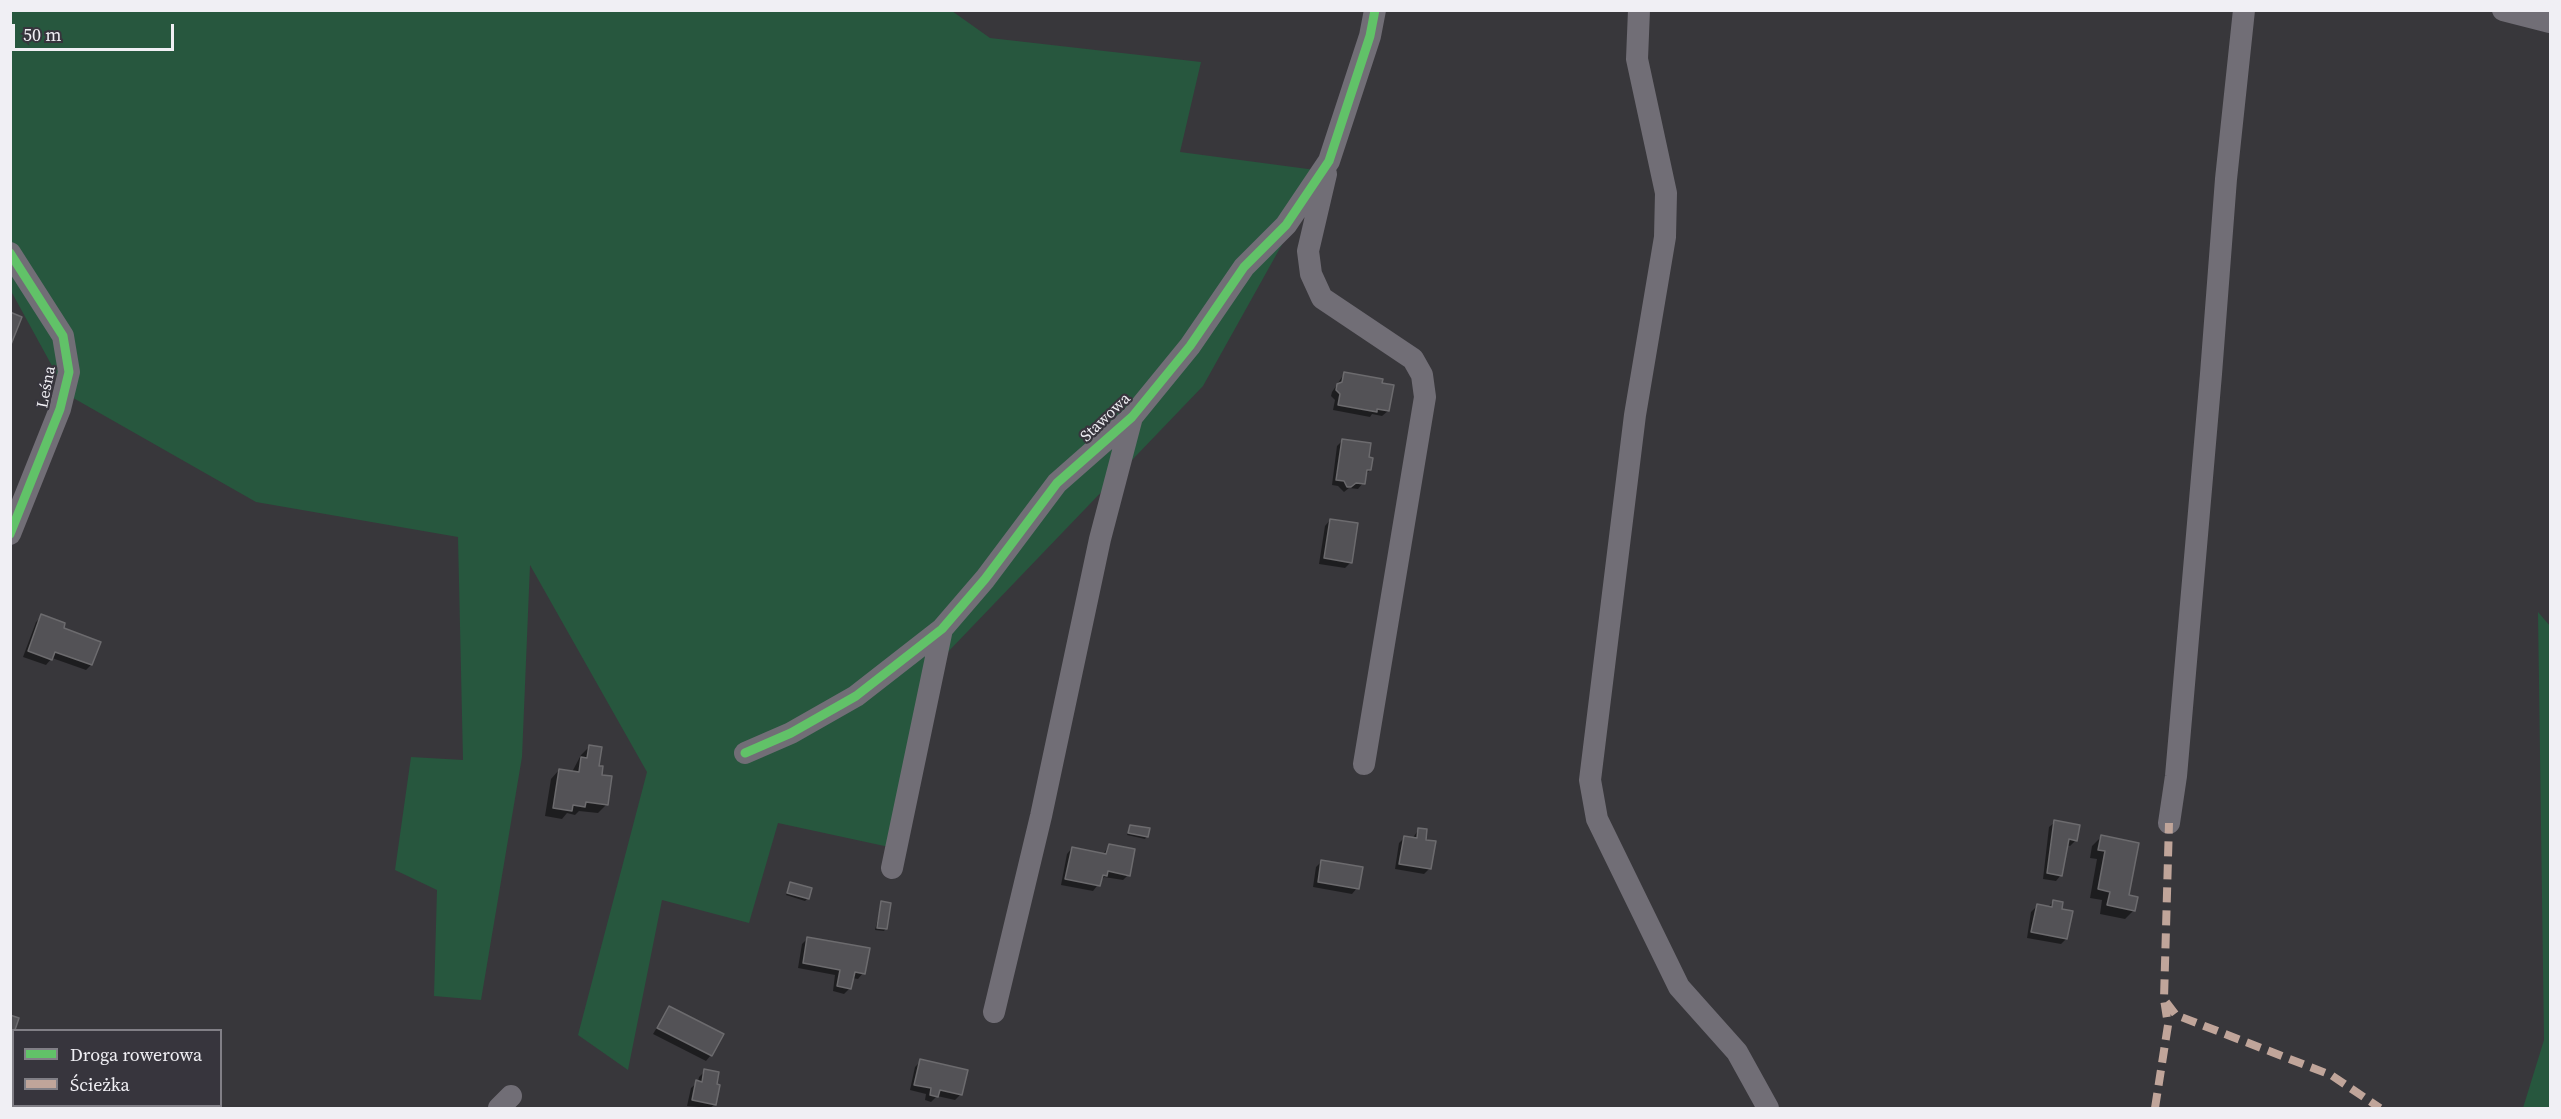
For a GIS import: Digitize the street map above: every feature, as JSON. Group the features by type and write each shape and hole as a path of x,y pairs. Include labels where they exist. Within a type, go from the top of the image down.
{"street":[{"name":"Stawowa","path":"745,753 791,734 856,696 942,629 985,579 1057,483 1132,417 1190,346 1244,267 1286,225 1329,161 1370,36 1376,10"},
{"path":"1639,10 1637,59 1666,193 1665,237 1635,415 1590,780 1597,819 1679,987 1737,1052 1768,1108"},
{"path":"2169,823 2176,776 2226,178 2244,10"},
{"path":"2502,10 2550,22"},
{"path":"1329,161 1308,252 1311,274 1322,298 1413,359 1422,375 1425,397 1364,764"},
{"name":"Leśna","path":"10,253 63,336 69,372 60,409 10,534"},
{"path":"994,1012 1041,816 1100,539 1132,417"},
{"path":"892,868 942,629"}],"green space":[{"path":"10,11 952,11 990,38 1201,62 1180,152 1323,171 1203,386 945,655 903,850 778,823 749,923 662,900 628,1070 578,1035 647,772 530,565 522,757 481,1000 434,996 437,890 395,870 411,757 463,760 458,537 256,502 68,395 11,291"},
{"path":"2538,612 2550,626 2550,1108 2523,1108 2544,1040"}],"building":[{"path":"10,312 22,317 10,347"},
{"path":"1344,372 1383,379 1382,383 1394,385 1389,411 1377,409 1377,412 1338,405 1340,394 1336,390 1337,384 1342,382"},
{"path":"1342,439 1371,443 1369,457 1373,458 1371,470 1367,470 1365,484 1356,483 1347,487 1344,481 1336,480"},
{"path":"1330,519 1358,523 1352,563 1324,558"},
{"path":"41,614 65,623 64,628 101,642 92,665 55,652 52,660 28,651"},
{"path":"589,745 602,747 599,766 603,766 602,775 612,776 608,805 586,802 585,807 573,805 572,811 553,808 559,769 579,772 581,757 587,758"},
{"path":"2054,820 2080,825 2077,841 2069,839 2062,876 2047,873"},
{"path":"1130,825 1150,828 1148,837 1128,833"},
{"path":"1418,828 1427,829 1426,840 1436,841 1431,869 1399,864 1404,836 1417,838"},
{"path":"2101,835 2139,843 2129,895 2138,897 2135,911 2107,905 2110,892 2098,889 2105,851 2098,850"},
{"path":"1109,844 1135,849 1130,876 1108,871 1107,876 1103,875 1100,886 1065,879 1072,847 1106,854"},
{"path":"1321,860 1363,867 1359,889 1318,882"},
{"path":"790,882 812,888 809,899 787,893"},
{"path":"2053,900 2063,902 2062,909 2073,911 2067,939 2031,932 2037,904 2052,907"},
{"path":"881,901 891,903 887,929 877,928"},
{"path":"807,937 870,948 865,974 855,972 851,989 837,986 840,970 803,963"},
{"path":"669,1006 724,1034 712,1056 657,1028"},
{"path":"10,1015 19,1018 15,1029 12,1029 12,1039 10,1038"},
{"path":"920,1059 968,1070 962,1095 940,1090 938,1097 930,1095 931,1088 914,1085"},
{"path":"704,1069 719,1072 717,1084 720,1085 716,1105 692,1100 696,1080 702,1082"}],"marked path":[{"path":"2155,1108 2168,1025 2164,999 2169,823"},
{"path":"2166,1002 2176,1015 2331,1075 2380,1108"}],"cycle path":[{"path":"745,753 791,733 856,696 942,629 985,579 1057,483 1132,417 1190,346 1244,267 1286,225 1329,161 1370,36 1375,10"},
{"path":"10,253 63,336 69,372 60,409 10,534"}]}
